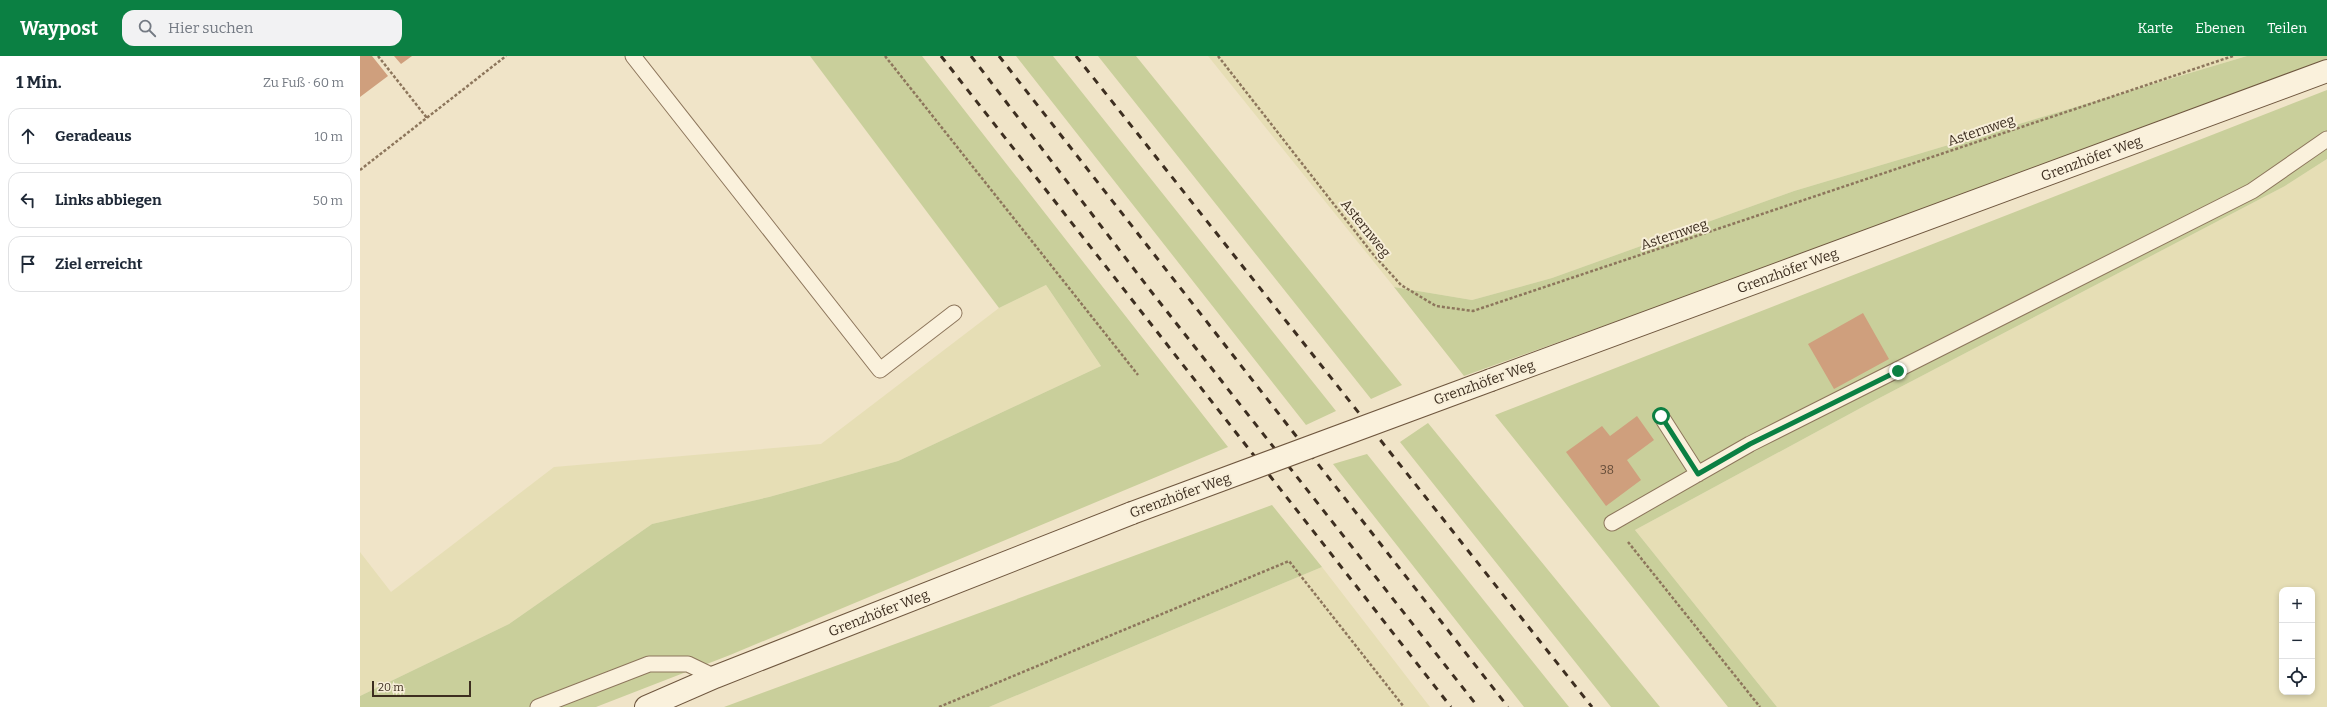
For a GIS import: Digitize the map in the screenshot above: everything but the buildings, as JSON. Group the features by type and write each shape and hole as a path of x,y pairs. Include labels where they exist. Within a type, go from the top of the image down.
{"main road":[{"name":"Grenzhöfer Weg","path":"646,707 715,677 1132,513 2327,71"}],"lane":[{"path":"633,56 880,370 954,313"},
{"path":"1612,523 1750,444 2252,191 2327,139"},
{"path":"1661,416 1698,474"},
{"path":"538,707 650,664 688,664 715,677"}],"path":[{"path":"378,56 427,118"},
{"path":"360,170 506,56"},
{"path":"885,56 1138,376"},
{"name":"Asternweg","path":"1218,56 1372,253 1401,285 1436,306 1473,311 2233,56"},
{"path":"1612,523 1760,707"},
{"path":"939,707 1289,561 1404,707"}],"shaded area":[{"path":"1208,56 2247,56 1794,191 1552,278 1472,300 1394,287"},
{"path":"2327,159 2327,707 1777,707 1635,530 1868,404 2285,186"},
{"path":"1046,285 1101,366 898,461 769,497 652,524 509,624 360,696 360,552 391,592 554,467 821,444 999,308"},
{"path":"1322,567 1430,707 989,707"}],"green space":[{"path":"810,56 922,56 1228,447 730,655 596,707 360,707 360,696 509,624 652,524 769,497 898,461 1101,366 1046,285 999,308"},
{"path":"1016,56 1053,56 1336,411 1306,425"},
{"path":"1098,56 1136,56 1402,385 1371,399"},
{"path":"2247,56 2327,56 2327,59 1908,217 1464,376 1394,287 1472,300 1552,278 1794,191"},
{"path":"2327,90 2327,159 2285,186 1868,404 1635,530 1777,707 1728,707 1495,415"},
{"path":"1428,423 1660,707 1611,707 1400,442"},
{"path":"1367,454 1569,707 1524,707 1333,464"},
{"path":"1272,505 1322,567 989,707 724,707"}],"railway":[{"path":"941,56 1451,707"},
{"path":"971,56 1150,290 1478,707"},
{"path":"999,56 1508,707"},
{"path":"1076,56 1592,707"}],"route":[{"path":"1661,416 1698,474 1750,444 1898,371"}]}
